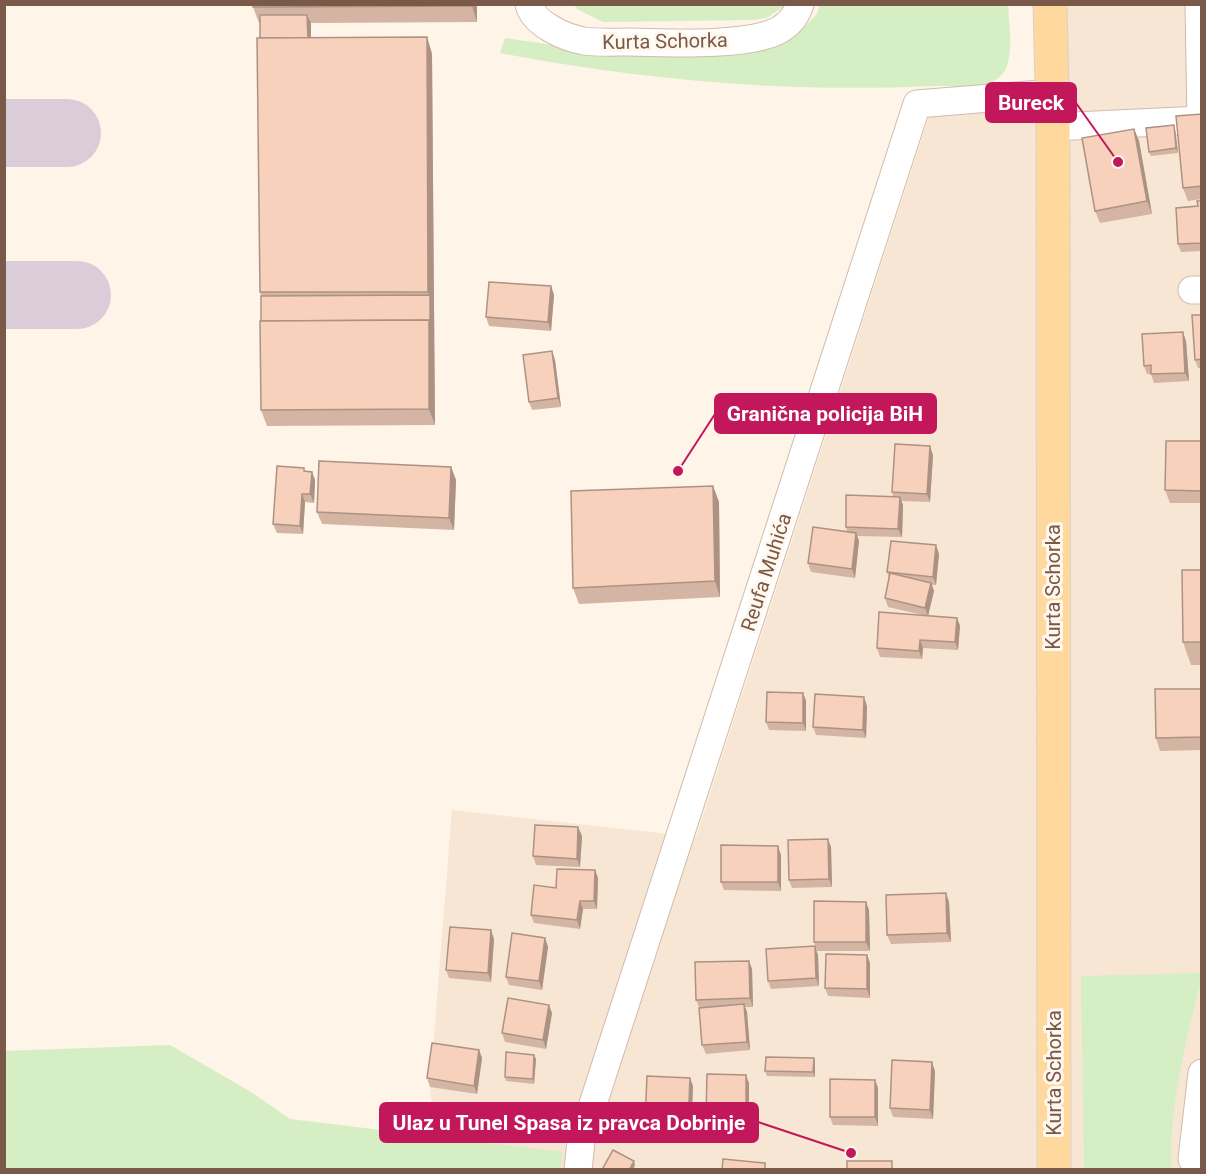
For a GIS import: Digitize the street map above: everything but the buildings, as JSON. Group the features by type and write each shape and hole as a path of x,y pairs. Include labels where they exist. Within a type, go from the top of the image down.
{"main road":[{"name":"Kurta Schorka","path":"1050,4 1053,127 1054,1170"}],"street":[{"name":"Kurta Schorka","path":"529,7 546,26 584,41 687,43 747,39 780,30 796,17 800,4"},
{"path":"1053,127 1201,120 1199,4"},
{"name":"Reufa Muhića","path":"578,1170 581,1141 917,104 1052,93"},
{"path":"1192,1159 1202,1073"}],"shaded area":[{"path":"1041,5 1201,5 1201,1169 1059,1169"},
{"path":"1039,100 1038,1169 440,1170 430,1087 452,810 696,837 931,110"}],"green space":[{"path":"574,5 787,5 766,18 753,20 603,22 577,9"},
{"path":"820,5 1008,5 1010,44 1007,65 998,78 983,85 824,88 661,77 607,71 500,53 505,38 630,56 772,47 798,33 817,14"},
{"path":"1201,973 1176,1098 1171,1169 1084,1169 1081,976"},
{"path":"170,1045 251,1092 290,1119 563,1152 560,1169 5,1169 5,1051"}],"taxiway":[{"path":"4,133 67,133"},
{"path":"4,295 77,295"}],"place":[{"name":"Bureck","path":"1118,162"},
{"name":"Granična policija BiH","path":"678,471"},
{"name":"Ulaz u Tunel Spasa iz pravca Dobrinje","path":"851,1153"}]}
